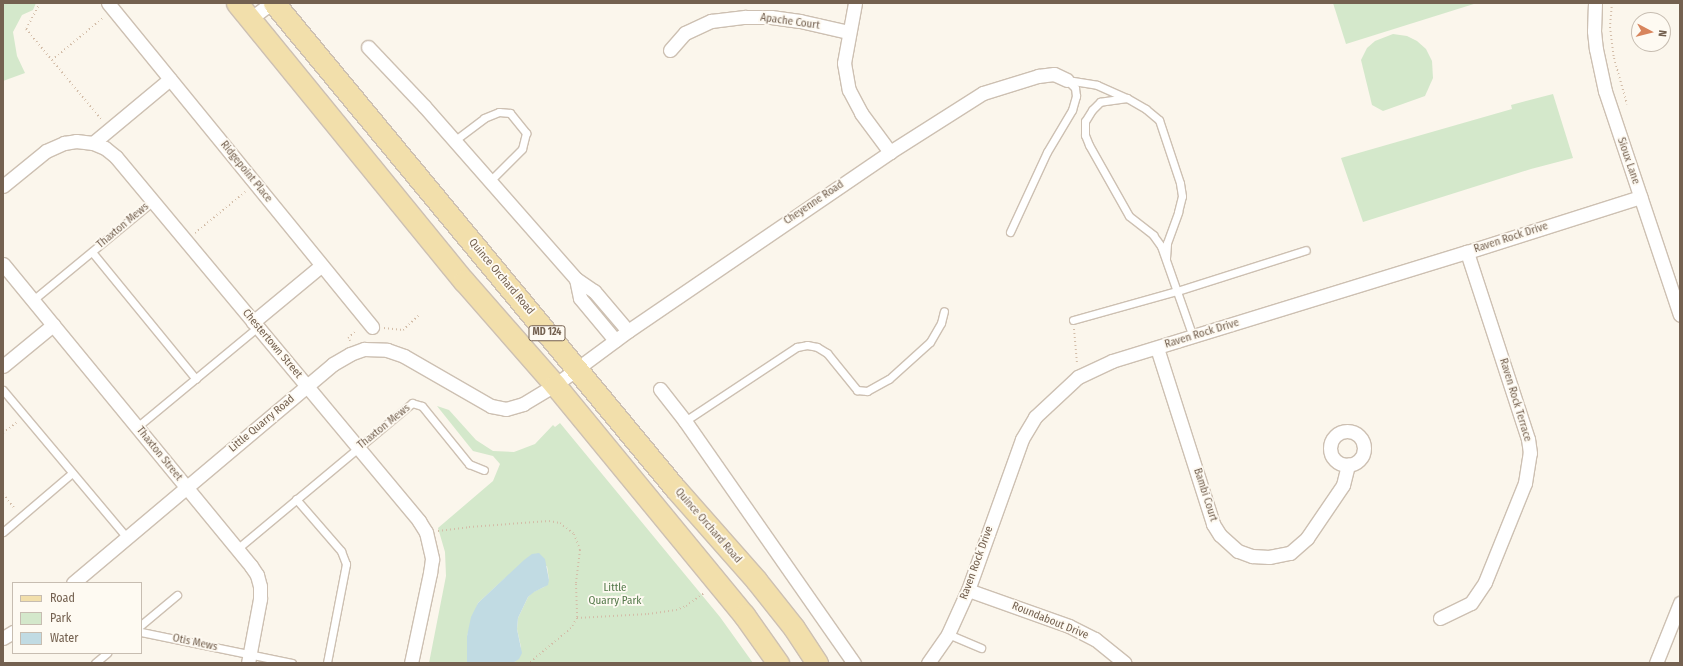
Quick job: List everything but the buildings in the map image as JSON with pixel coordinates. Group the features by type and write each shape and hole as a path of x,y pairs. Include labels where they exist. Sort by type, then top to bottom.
{"main road":[{"name":"Quince Orchard Road","path":"274,3 675,488 756,580 794,628 818,663"},
{"name":"MD 124","path":"244,11 464,281 555,385 718,583 744,615 778,663"}],"street":[{"path":"244,11 271,3"},
{"path":"855,3 848,32 844,63 849,90 861,112 890,152"},
{"name":"Sioux Lane","path":"1595,3 1594,31 1600,72 1605,91 1680,315"},
{"name":"Ridgepoint Place","path":"111,6 372,327"},
{"name":"Apache Court","path":"670,50 685,34 711,21 745,16 772,17 800,21 848,32"},
{"path":"368,47 490,181 576,279 594,291 628,331"},
{"name":"Cheyenne Road","path":"577,369 615,340 890,152 983,93 1038,76 1054,74 1067,80"},
{"path":"93,143 170,79"},
{"name":"Chestertown Street","path":"3,186 52,148 70,141 93,143 105,148 116,157 358,447 419,521 426,532 432,559 412,663"},
{"name":"Raven Rock Drive","path":"928,663 948,634 968,590 1022,439 1035,417 1078,378 1105,364 1640,197"},
{"name":"Raven Rock Terrace","path":"1440,618 1471,602 1485,582 1525,483 1530,453 1528,439 1467,252"},
{"name":"Thaxton Street","path":"3,264 254,570 260,586 259,605 249,659"},
{"path":"256,324 322,265"},
{"path":"576,279 580,298 615,340"},
{"path":"3,366 53,325"},
{"name":"Little Quarry Road","path":"74,582 307,386 341,359 357,350 371,348 387,350 399,354 475,398 498,408 506,409 523,404 555,385 577,369"},
{"name":"Bambi Court","path":"1157,348 1213,524 1220,535 1238,550 1252,556 1269,557 1290,553 1307,538 1343,485 1348,465"},
{"path":"660,389 685,421 854,663"},
{"name":"Roundabout Drive","path":"968,590 1069,626 1095,639 1126,663"},
{"path":"1656,663 1680,603"},
{"path":"3,638 12,633"}],"lane":[{"path":"1067,80 1096,85 1127,98 1153,114 1159,120 1180,183 1182,196 1167,243 1166,258"},
{"path":"1010,232 1047,152 1072,110 1075,92 1074,88 1067,80"},
{"path":"1127,98 1100,102 1092,110 1085,121 1085,135 1129,216 1153,235 1161,246 1193,337"},
{"path":"454,141 484,118 499,112 510,113 526,133 522,149 490,181"},
{"name":"Thaxton Mews","path":"33,300 153,201"},
{"path":"1074,320 1177,291 1306,250"},
{"name":"Thaxton Mews","path":"92,252 196,379"},
{"path":"685,421 797,347 808,345 817,347 827,353 857,390 867,391 889,379 930,342 941,324 944,311"},
{"path":"137,428 196,379 256,324"},
{"path":"3,390 126,538"},
{"name":"Thaxton Mews","path":"237,549 358,447 408,406 415,403 422,406 469,464 484,470"},
{"path":"3,532 72,473"},
{"path":"296,499 341,551 346,564 327,663"},
{"path":"142,624 177,594"},
{"name":"Otis Mews","path":"142,632 249,659"},
{"path":"948,634 981,648"},
{"path":"95,663 106,654"},
{"path":"249,659 292,663"}],"path":[{"path":"40,3 26,29 109,130"},
{"path":"1612,3 1610,27 1612,47 1617,72 1627,104"},
{"path":"52,60 111,6"},
{"path":"195,233 246,191"},
{"path":"372,327 403,330 419,315"},
{"path":"1074,320 1078,378"},
{"path":"350,341 348,338 356,331"},
{"path":"3,433 24,416"},
{"path":"3,494 21,517"},
{"path":"438,531 493,524 549,521 560,523 574,534 580,550 576,584 577,618 571,628 529,663"},
{"path":"577,618 648,614 676,610 686,606 718,583"}],"green space":[{"path":"3,3 36,3 33,10 22,15 13,32 17,56 25,73 3,81"},
{"path":"1333,3 1477,3 1346,44"},
{"path":"1393,34 1407,36 1417,41 1426,49 1432,61 1433,78 1425,96 1383,111 1372,105 1361,60 1367,48 1375,41"},
{"path":"1553,94 1573,158 1531,169 1363,222 1341,158 1512,109 1511,105"},
{"name":"Little Quarry Park","path":"437,406 449,410 476,440 493,451 514,452 535,444 553,425 555,427 560,423 720,617 753,663 513,663 515,662 521,647 517,629 518,618 528,597 533,592 544,587 549,580 547,566 505,578 478,603 467,636 467,663 429,663 446,576 445,552 438,528 493,481 500,464 493,456 473,451"}],"water":[{"path":"539,553 545,559 549,580 548,585 534,592 528,597 518,618 517,629 522,653 519,659 513,663 467,663 467,636 471,617 478,603 524,560 532,554"}]}
